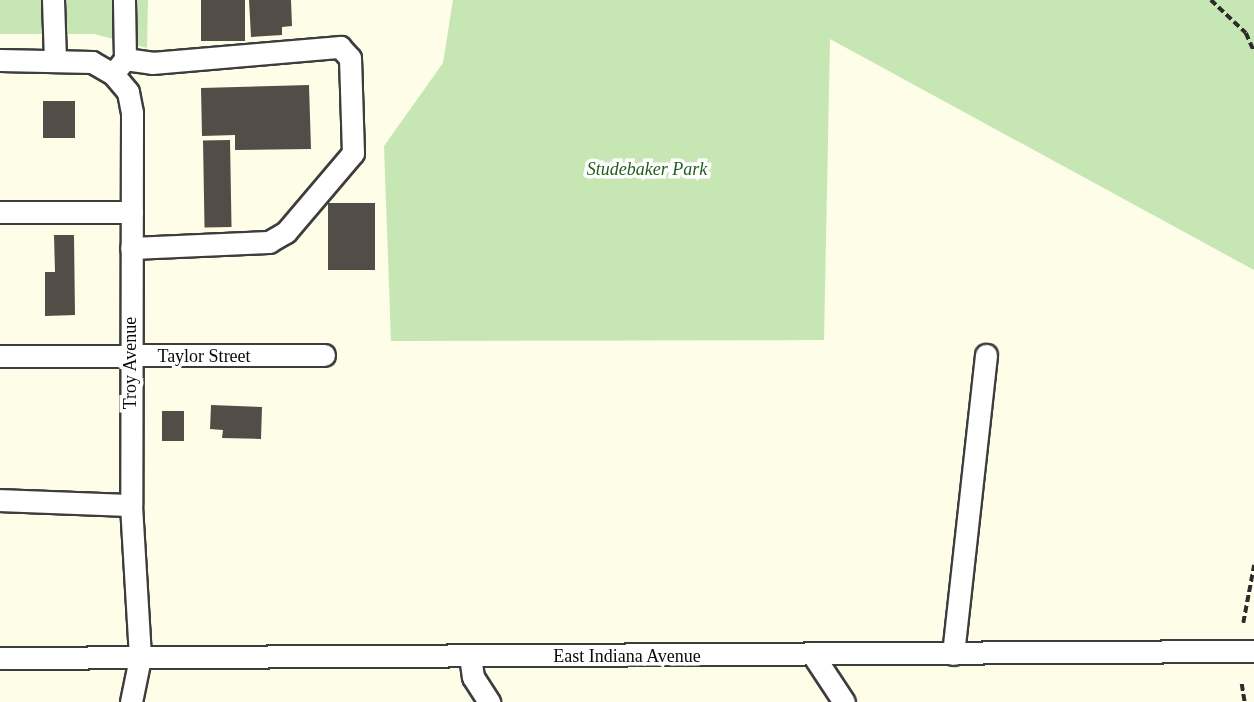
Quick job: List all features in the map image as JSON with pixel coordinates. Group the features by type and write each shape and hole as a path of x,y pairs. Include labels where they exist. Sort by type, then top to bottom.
{"street":[{"path":"53,0 55,60"},
{"path":"119,66 124,0"},
{"path":"0,60 55,60 119,66 340,47 350,58 353,153 286,232 269,242 131,248"},
{"name":"Troy Avenue","path":"119,66 132,112 129,356 131,505 140,658 131,702"},
{"path":"0,212 132,212"},
{"name":"Taylor Street","path":"0,356 324,355"},
{"path":"953,654 986,355"},
{"path":"0,500 131,505"},
{"name":"East Indiana Avenue","path":"0,658 1253,651"},
{"path":"813,655 844,702"},
{"path":"470,656 473,677 489,702"}],"path":[{"path":"1211,0 1246,33 1254,51"},
{"path":"1242,623 1254,565"},
{"path":"1242,684 1245,702"}],"green space":[{"path":"0,0 148,0 147,48 94,34 0,34"},
{"name":"Studebaker Park","path":"453,0 1254,0 1254,270 830,39 824,340 391,341 384,146 443,63"}],"building":[{"path":"201,0 245,0 245,41 201,41"},
{"path":"249,0 291,0 292,26 282,27 282,35 251,37"},
{"path":"309,85 311,149 235,150 235,135 202,136 201,88"},
{"path":"43,101 75,101 75,138 43,138"},
{"path":"203,140 230,140 232,227 205,227"},
{"path":"328,203 375,203 375,270 328,270"},
{"path":"54,235 74,235 75,315 45,316 45,272 55,272"},
{"path":"211,405 262,407 261,439 222,438 223,430 210,429"},
{"path":"162,411 184,411 184,441 162,441"}]}
